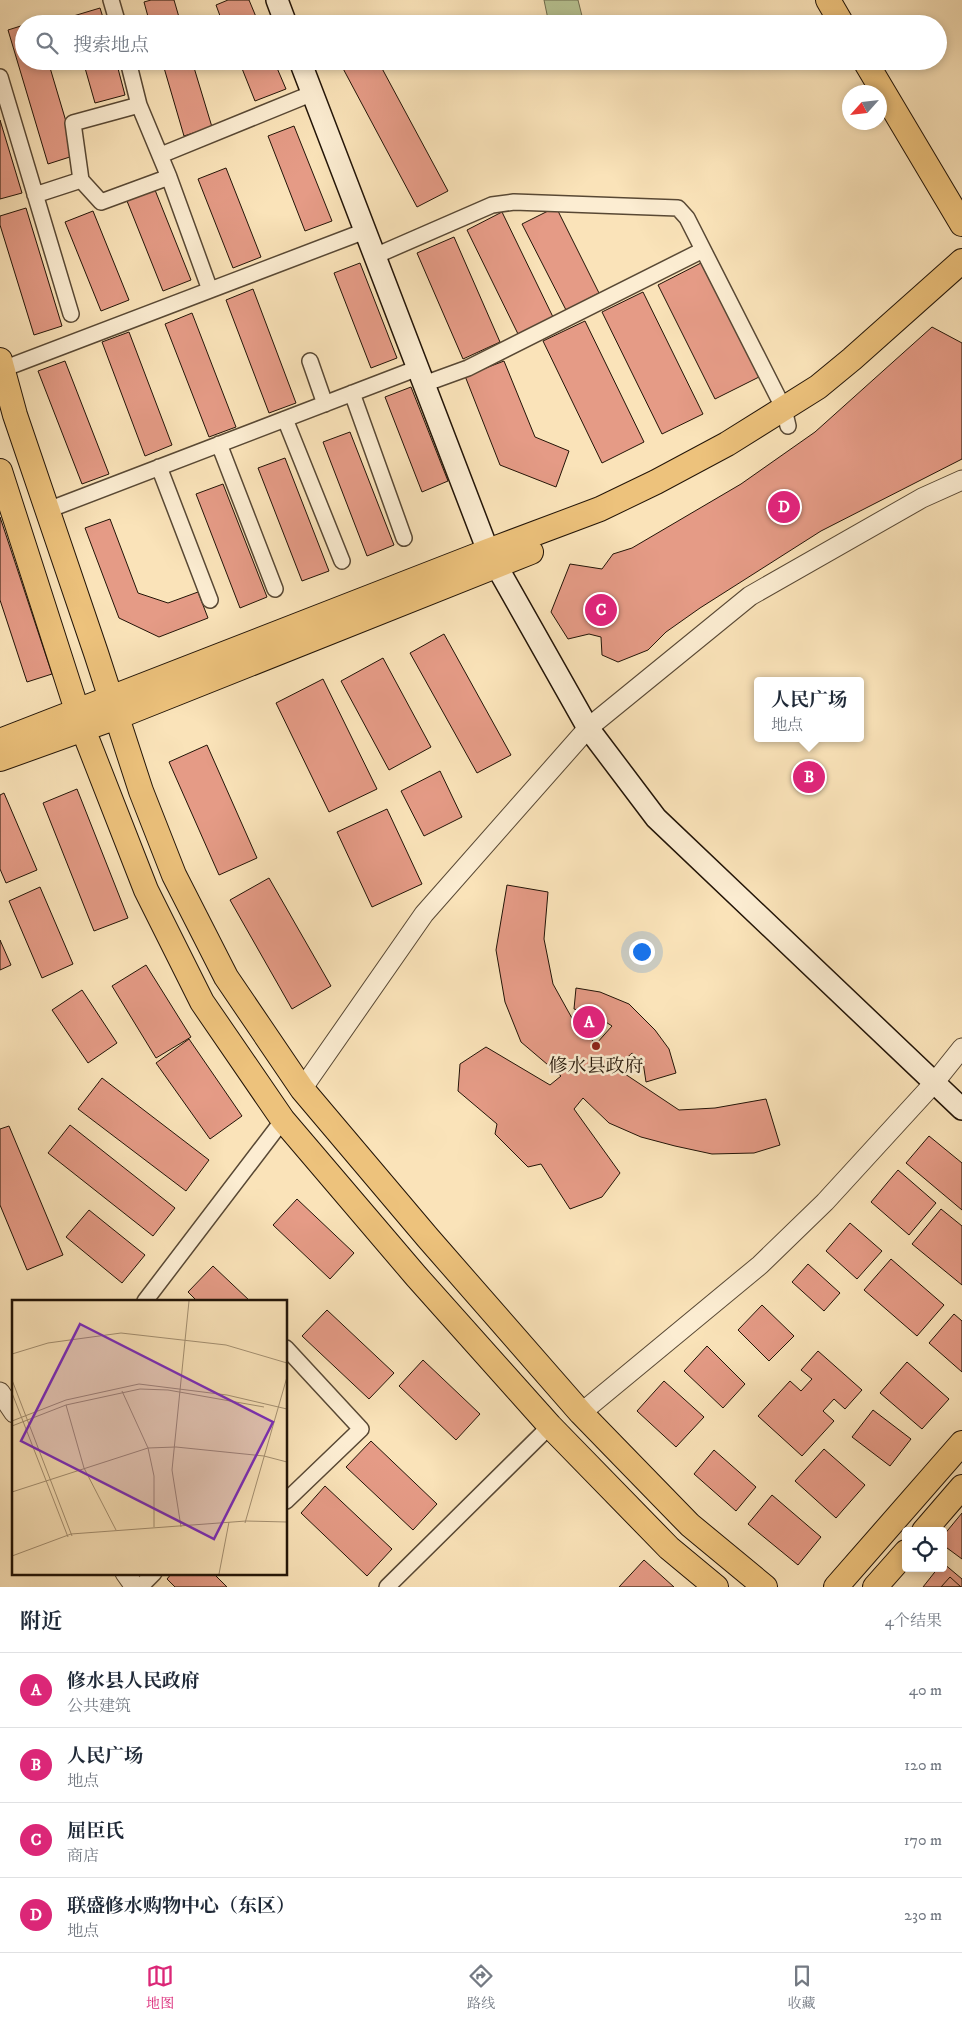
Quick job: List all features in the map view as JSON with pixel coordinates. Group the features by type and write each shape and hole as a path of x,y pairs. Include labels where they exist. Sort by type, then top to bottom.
{"main road":[{"path":"277,0 283,15"},
{"path":"828,0 837,15"},
{"path":"844,0 853,15"},
{"path":"304,70 492,558 588,728 656,818 962,1109"},
{"path":"869,70 962,224"},
{"path":"886,70 962,197"},
{"path":"786,417 962,261"},
{"path":"0,741 80,720 114,708 492,558 600,509 727,444 786,417 868,364 962,283"},
{"path":"1,365 15,415 114,708 140,791 174,876 226,977 302,1089 428,1238 581,1413 690,1525 765,1587"},
{"path":"0,471 80,720 146,890 202,1002 282,1120 416,1276 550,1426 669,1548 716,1587"},
{"path":"0,759 80,720"},
{"path":"836,1587 962,1443"},
{"path":"927,1527 962,1487"},
{"path":"875,1587 902,1557"}],"street":[{"path":"111,0 115,15"},
{"path":"130,70 139,105 161,155 210,290"},
{"path":"0,77 71,314"},
{"path":"161,155 313,93"},
{"path":"139,105 73,124 81,180 101,202 169,177"},
{"path":"35,195 81,180"},
{"path":"375,256 492,205 514,202 678,208 687,218 786,417"},
{"path":"1,365 210,290 365,231"},
{"path":"48,510 352,393 421,376 468,368 703,250"},
{"path":"310,361 325,404"},
{"path":"352,393 404,538"},
{"path":"285,419 342,561"},
{"path":"218,444 275,589"},
{"path":"159,467 210,600"},
{"path":"302,1089 424,914 588,728 750,596 922,498 962,480"},
{"path":"581,1413 760,1265 825,1202 934,1083 962,1048"},
{"path":"146,1300 282,1120"},
{"path":"288,1350 361,1429 288,1499"},
{"path":"0,1392 12,1410"},
{"path":"387,1587 550,1426"},
{"path":"126,1574 135,1587"},
{"path":"140,1587 153,1574"}],"green space":[{"path":"544,0 578,0 582,15 547,15"}],"building":[{"path":"151,0 174,0 178,15 148,15 144,2"},
{"path":"228,0 249,0 255,15 220,15 216,5"},
{"path":"100,8 102,15 77,15"},
{"path":"15,28 15,53 8,30"},
{"path":"20,70 51,70 76,155 48,164"},
{"path":"86,70 118,70 125,95 95,103"},
{"path":"165,70 195,70 212,127 184,136"},
{"path":"243,70 278,70 286,89 255,101"},
{"path":"344,70 383,70 448,191 417,207"},
{"path":"0,120 22,193 0,199"},
{"path":"294,126 332,221 305,231 268,136"},
{"path":"226,168 261,257 233,268 198,179"},
{"path":"155,190 191,280 163,291 127,201"},
{"path":"556,207 599,293 566,310 522,224"},
{"path":"26,208 62,326 34,335 0,225 0,216"},
{"path":"93,211 129,300 101,311 65,222"},
{"path":"502,212 553,317 518,334 467,230"},
{"path":"454,237 500,342 463,359 417,253"},
{"path":"360,263 397,358 371,368 334,273"},
{"path":"701,263 759,377 715,399 658,285"},
{"path":"253,289 296,403 269,413 226,300"},
{"path":"643,292 703,414 662,434 602,312"},
{"path":"192,313 236,427 209,437 165,324"},
{"path":"585,321 644,442 602,463 543,341"},
{"path":"932,327 962,343 962,459 821,531 700,608 666,632 648,650 618,662 602,655 601,637 589,634 568,639 551,612 570,564 602,569 613,554 632,548 741,484 815,432"},
{"path":"129,332 172,445 145,456 102,342"},
{"path":"65,361 109,474 82,484 38,371"},
{"path":"504,361 535,437 569,451 556,487 500,465 465,376"},
{"path":"411,387 448,481 422,492 385,397"},
{"path":"350,432 394,545 367,556 323,442"},
{"path":"285,458 329,571 302,581 258,468"},
{"path":"223,484 267,597 240,608 196,494"},
{"path":"0,517 52,674 27,682 0,600"},
{"path":"110,519 138,593 168,603 198,592 208,618 159,637 119,618 85,528"},
{"path":"444,634 511,755 477,773 410,653"},
{"path":"383,658 431,747 389,770 341,681"},
{"path":"323,679 377,789 329,812 276,703"},
{"path":"207,745 257,858 219,875 169,762"},
{"path":"440,771 462,817 424,836 401,791"},
{"path":"77,789 128,918 94,931 43,803"},
{"path":"4,793 37,870 6,883 0,869 0,795"},
{"path":"387,809 422,884 372,907 337,832"},
{"path":"269,878 331,986 292,1009 230,900"},
{"name":"修水县政府","path":"507,885 548,892 544,939 553,984 573,1020 596,1044 612,1026 595,1015 574,1009 576,988 600,992 629,1004 655,1030 669,1049 676,1073 646,1082 643,1062 632,1053 616,1068 679,1110 715,1108 766,1099 780,1145 754,1153 712,1154 675,1146 641,1137 609,1123 583,1098 574,1109 620,1173 602,1197 570,1209 541,1164 528,1167 495,1134 497,1124 458,1091 460,1064 486,1047 550,1085 561,1076 521,1042 505,1002 496,950"},
{"path":"40,887 73,964 42,978 9,901"},
{"path":"0,940 11,965 0,970"},
{"path":"146,965 191,1037 156,1058 112,986"},
{"path":"82,990 117,1043 88,1063 52,1010"},
{"path":"189,1039 242,1116 210,1139 156,1063"},
{"path":"102,1078 209,1160 186,1191 78,1109"},
{"path":"70,1125 175,1208 153,1236 48,1153"},
{"path":"9,1126 63,1255 27,1270 0,1205 0,1129"},
{"path":"929,1136 962,1163 962,1210 906,1163"},
{"path":"898,1170 936,1203 909,1235 871,1202"},
{"path":"297,1199 354,1253 330,1279 273,1225"},
{"path":"941,1209 962,1226 962,1285 912,1244"},
{"path":"89,1210 145,1255 122,1283 66,1237"},
{"path":"850,1223 882,1251 857,1279 826,1251"},
{"path":"891,1259 944,1305 917,1336 864,1290"},
{"path":"808,1264 840,1293 824,1311 792,1282"},
{"path":"213,1266 249,1300 196,1300 188,1292"},
{"path":"762,1305 794,1336 769,1361 738,1330"},
{"path":"327,1310 394,1373 369,1399 302,1336"},
{"path":"954,1314 962,1321 962,1372 929,1343"},
{"path":"707,1346 745,1384 723,1408 684,1371"},
{"path":"818,1351 862,1390 845,1409 834,1399 823,1411 834,1421 802,1456 758,1416 790,1381 801,1391 812,1379 801,1370"},
{"path":"423,1360 480,1414 456,1440 399,1386"},
{"path":"907,1362 949,1399 922,1429 880,1393"},
{"path":"664,1381 704,1417 676,1447 637,1411"},
{"path":"873,1410 911,1439 890,1466 852,1437"},
{"path":"371,1441 437,1504 413,1530 346,1467"},
{"path":"824,1449 865,1485 836,1518 795,1481"},
{"path":"714,1450 756,1487 736,1511 694,1474"},
{"path":"325,1486 392,1549 367,1576 301,1513"},
{"path":"772,1495 821,1537 798,1565 748,1524"},
{"path":"962,1513 962,1559 947,1548 947,1531"},
{"path":"644,1560 674,1587 619,1587"},
{"path":"947,1566 962,1579 962,1587 923,1587 935,1572 947,1572"},
{"path":"171,1574 214,1574 227,1587 175,1587 167,1579"},
{"path":"950,1577 961,1587 941,1587"}],"place":[{"name":"联盛修水购物中心（东区）","path":"784,507"},
{"name":"屈臣氏","path":"601,610"},
{"name":"人民广场","path":"809,777"},
{"name":"修水县人民政府","path":"589,1022"},
{"name":"修水县政府","path":"596,1046"}]}
